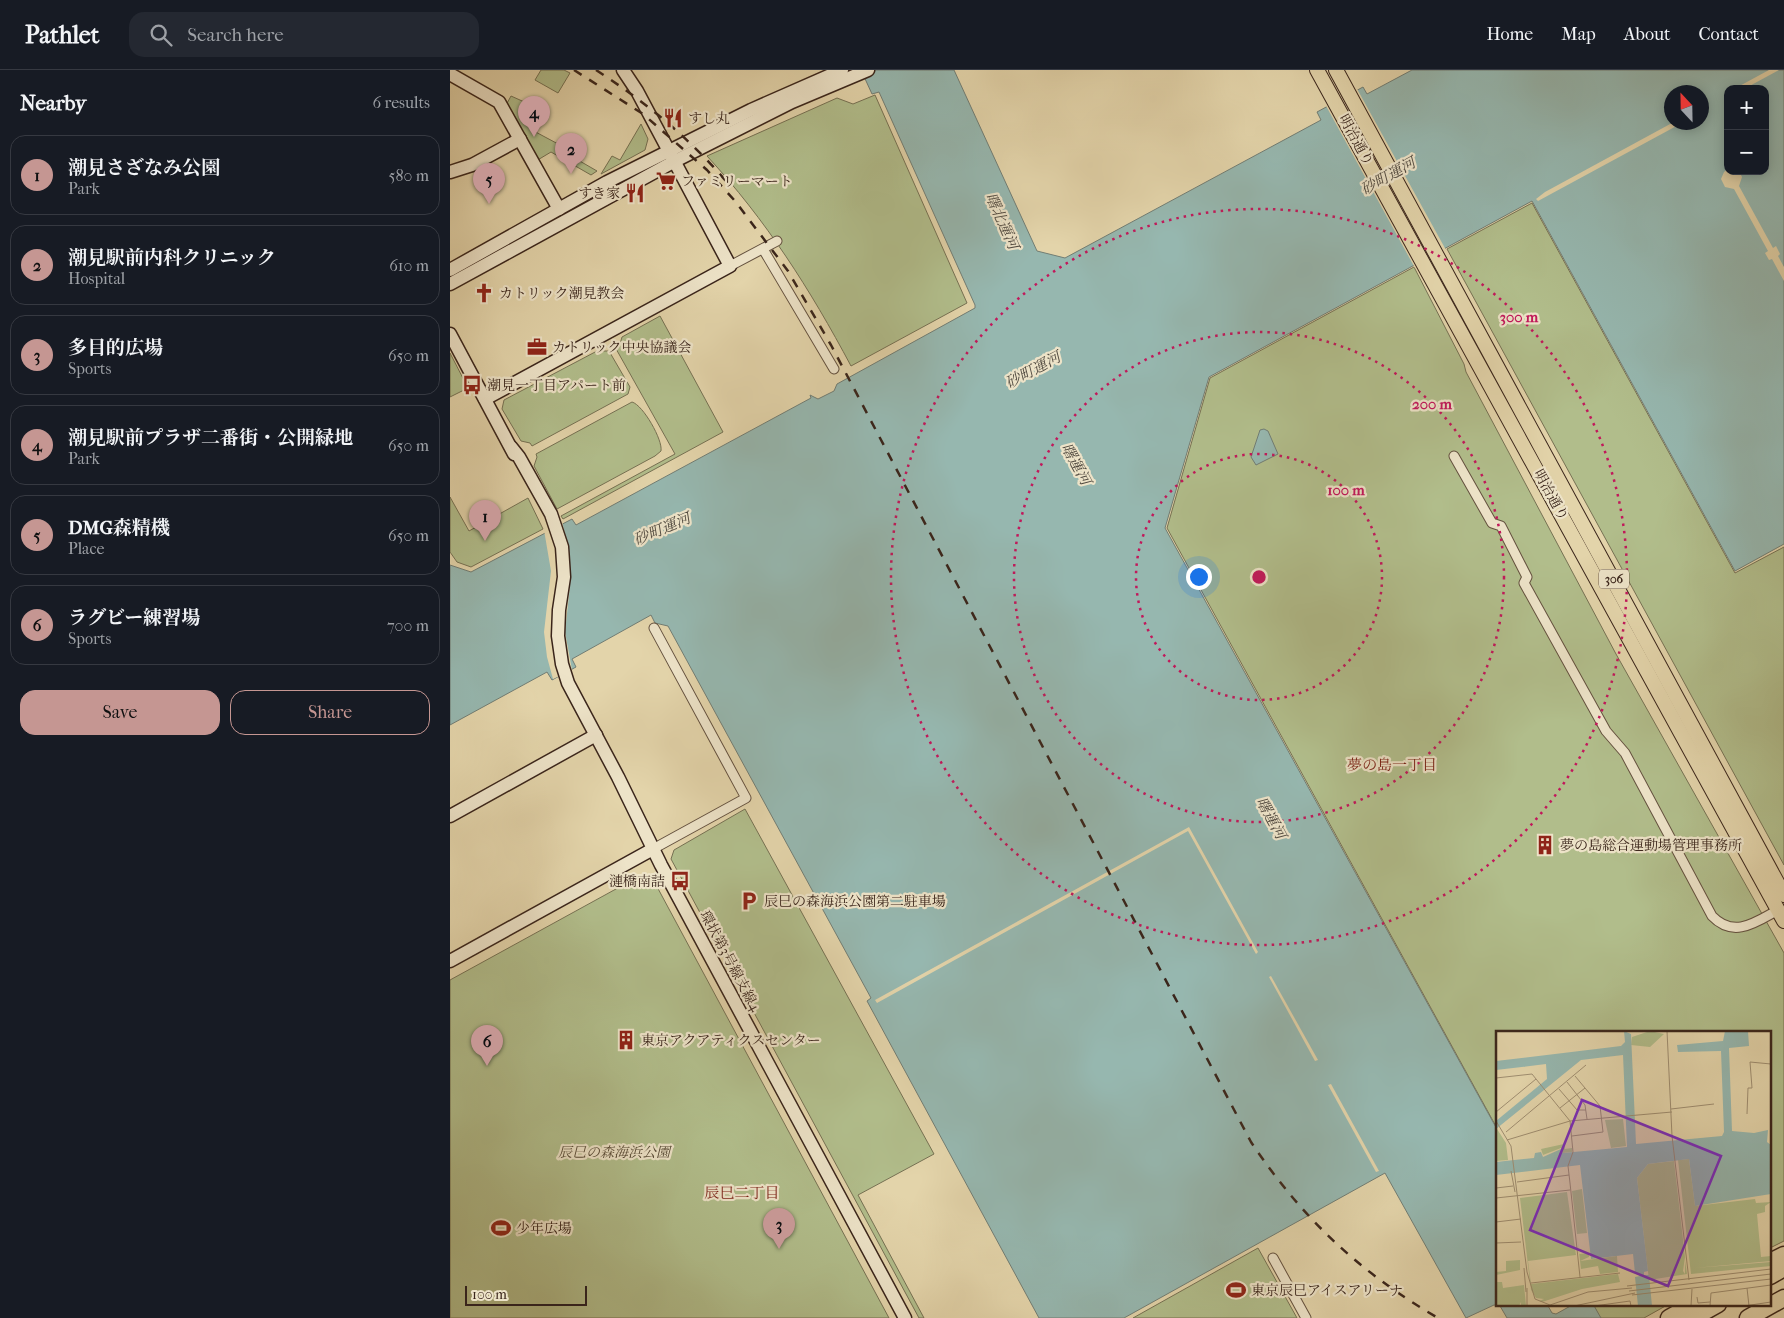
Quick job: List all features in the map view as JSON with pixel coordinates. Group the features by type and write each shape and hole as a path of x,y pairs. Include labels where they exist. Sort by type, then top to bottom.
{"highway":[{"path":"1772,1261 1784,1255"},
{"path":"1772,1275 1784,1268"},
{"path":"1772,1305 1784,1298"},
{"path":"1669,1318 1690,1306"},
{"path":"1693,1318 1714,1306"},
{"path":"1748,1318 1770,1306"}],"main road":[{"name":"明治通り","path":"1317,70 1781,915"},
{"name":"明治通り","path":"1338,74 1442,264 1485,348 1615,581 1784,894"}],"street":[{"path":"623,70 672,156 730,266"},
{"path":"450,270 559,209 792,102 847,73 868,70"},
{"path":"450,74 499,102 559,209"},
{"path":"450,172 472,165 520,139"},
{"path":"450,284 672,156"},
{"path":"485,399 777,241"},
{"path":"763,248 834,369"},
{"name":"環状第3号線支線4","path":"450,334 511,447 519,457 553,525 564,557 564,577 558,631 563,676 653,849 905,1318"},
{"path":"1454,456 1492,523 1501,526 1527,577 1524,583 1606,731 1625,753 1712,916 1728,927 1741,928 1781,915"},
{"path":"450,961 746,798 654,628"},
{"path":"450,816 594,737"},
{"path":"1273,1258 1306,1318"}],"green space":[{"path":"541,70 564,70 570,73 558,93 535,80"},
{"path":"875,95 967,303 851,366 786,256 749,205 707,156 837,98 853,104"},
{"path":"511,96 540,109 530,129 560,145 559,149 597,171 591,175 551,152 536,161 505,107"},
{"path":"641,124 648,139 645,150 601,174 612,156 620,160"},
{"path":"648,168 649,170 451,276"},
{"path":"1532,203 1735,573 1784,547 1784,865 1447,249"},
{"path":"1414,267 1464,364 1466,372 1616,654 1784,953 1784,1241 1772,1247 1772,1031 1496,1031 1496,1126 1167,528 1210,378"},
{"path":"660,316 723,432 563,519 561,516 675,454 615,347 620,344 622,337"},
{"path":"597,351 609,351 630,387 628,394 532,446 530,443 521,441 502,409 504,400"},
{"path":"450,353 468,388 450,397"},
{"path":"632,402 647,416 656,431 661,451 557,509 534,466 536,454"},
{"path":"450,497 469,531 528,498 543,529 471,567 457,562 450,552"},
{"path":"745,809 934,1154 858,1195 924,1318 919,1318 671,859 674,850"},
{"name":"辰巳の森海浜公園","path":"636,878 655,883 889,1318 450,1318 450,980"},
{"name":"東京辰巳アイスアリーナ","path":"1258,1248 1297,1318 1133,1318"},
{"path":"1594,1306 1665,1306 1644,1318 1600,1318"}],"water":[{"path":"861,70 954,70 1037,251 1065,258 1321,120 1317,112 1363,87 1367,94 1412,70 1784,70 1784,544 1735,571 1532,201 1209,377 1165,528 1496,1127 1496,1305 1466,1318 1385,1173 1124,1318 1039,1318 867,1001 871,998 668,626 655,623 651,615 572,659 576,667 552,680 547,672 450,725 450,565 471,572 572,519 576,525 811,398 810,395 818,399 834,391 837,384 975,308 879,92 872,94"},
{"path":"1260,430 1268,431 1278,454 1256,465 1251,457"},
{"path":"1500,1306 1548,1306 1552,1313 1556,1314 1570,1306 1594,1306 1601,1318 1507,1318"}],"pier":[{"path":"1769,70 1779,70 1751,85 1741,85"},
{"path":"1356,87 1446,250 1415,268 1325,104"},
{"path":"1664,127 1664,130 1669,130 1538,201 1536,199 1545,192"},
{"path":"1724,172 1724,175 1741,175 1739,186 1773,248 1776,246 1780,254 1778,256 1784,267 1784,281 1772,259 1769,260 1765,253 1768,251 1734,189 1725,187 1721,179"},
{"path":"562,521 570,557 570,586 565,632 572,670 553,679 547,657 544,632 551,571 544,530"},
{"path":"1189,827 1258,952 1256,954 1188,831 877,1003 875,1000"},
{"path":"1271,976 1318,1060 1315,1061 1269,977"},
{"path":"1331,1084 1379,1171 1376,1172 1328,1085"}],"railway":[{"path":"574,70 643,114 707,170 735,201 788,271 831,345 1251,1142 1291,1195 1334,1241 1383,1282 1438,1318"},
{"path":"596,70 668,123 701,154 731,187"}],"place":[{"name":"すし丸","path":"673,118"},
{"name":"潮見駅前プラザ二番街・公開緑地","path":"534,137"},
{"name":"潮見駅前内科クリニック","path":"571,174"},
{"name":"ファミリーマート","path":"666,181"},
{"name":"すき家","path":"635,193"},
{"name":"DMG森精機","path":"489,204"},
{"name":"カトリック潮見教会","path":"484,293"},
{"name":"カトリック中央協議会","path":"537,347"},
{"name":"潮見一丁目アパート前","path":"472,385"},
{"name":"潮見さざなみ公園","path":"485,541"},
{"name":"夢の島総合運動場管理事務所","path":"1545,845"},
{"name":"漣橋南詰","path":"680,881"},
{"name":"辰巳の森海浜公園第二駐車場","path":"749,901"},
{"name":"東京アクアティクスセンター","path":"626,1040"},
{"name":"ラグビー練習場","path":"487,1066"},
{"name":"少年広場","path":"501,1228"},
{"name":"多目的広場","path":"779,1249"},
{"name":"東京辰巳アイスアリーナ","path":"1236,1290"}],"district":[{"name":"夢の島一丁目","path":"1392,765"},
{"name":"辰巳二丁目","path":"742,1193"}],"water label":[{"name":"砂町運河","path":"1388,176"},
{"name":"曙北運河","path":"1002,221"},
{"name":"砂町運河","path":"1033,370"},
{"name":"曙運河","path":"1076,464"},
{"name":"砂町運河","path":"662,529"},
{"name":"曙運河","path":"1271,818"}]}
